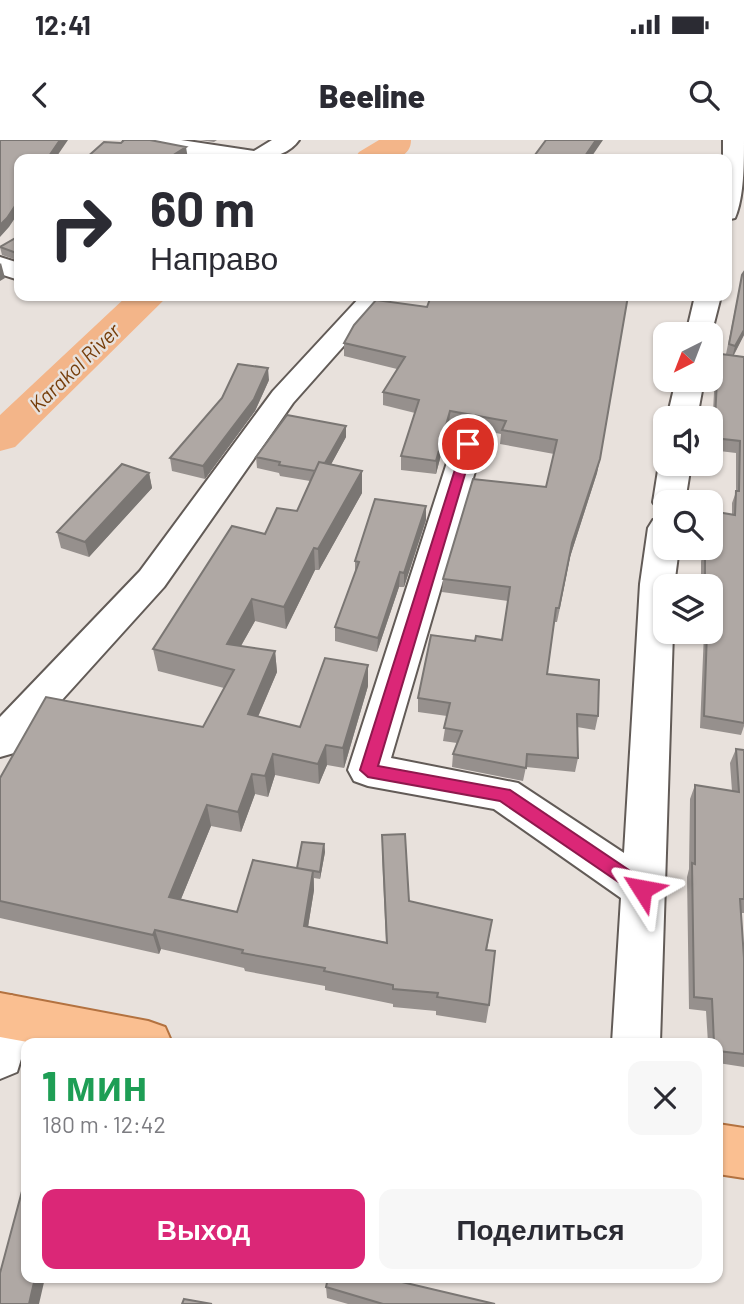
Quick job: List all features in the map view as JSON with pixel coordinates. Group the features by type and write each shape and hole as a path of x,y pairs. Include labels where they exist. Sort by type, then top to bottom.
{"main road":[{"path":"4,1030 93,1038"},
{"path":"723,1150 744,1153"}],"street":[{"path":"135,140 230,154"},
{"path":"264,154 288,140"},
{"path":"732,197 739,179 734,140"},
{"path":"0,742 152,579 284,397 370,301"},
{"path":"703,322 707,301"},
{"path":"468,444 368,770 504,795 642,889"},
{"path":"636,1038 657,584 660,560"}],"building":[{"path":"0,140 60,140 50,154 14,154 14,208 0,225"},
{"path":"124,140 150,140 186,147 175,154 91,154 104,142 121,143"},
{"path":"546,140 596,140 586,154 536,154"},
{"path":"14,239 14,252 0,247"},
{"path":"744,272 744,330 735,346 729,344"},
{"path":"375,301 427,307 429,301 627,301 600,459 572,543 559,608 556,608 547,674 599,680 598,716 577,714 578,758 527,754 526,768 453,754 462,731 444,728 450,703 418,698 431,635 475,641 476,636 502,640 510,587 443,579 473,479 546,487 557,440 502,430 506,421 450,411 436,461 401,456 419,400 383,392 405,357 344,343 354,325"},
{"path":"723,354 744,357 744,723 704,716 707,644 723,644 723,574 705,574 705,560 723,560 723,513 735,515 736,491 739,491 740,441 723,439 723,406 716,406 716,392 723,392"},
{"path":"238,364 268,368 254,399 203,466 170,458 222,398"},
{"path":"287,415 346,426 325,463 319,462 315,471 279,465 280,462 256,457"},
{"path":"319,462 362,471 318,549 314,548 284,607 252,599 227,644 275,651 248,714 300,727 325,658 368,665 343,748 326,745 318,764 273,754 265,776 252,774 238,812 207,805 169,897 237,912 253,860 313,871 304,926 387,943 382,835 405,834 409,901 492,920 486,950 495,951 489,1005 437,997 438,993 393,989 393,985 324,971 325,968 242,953 243,950 155,930 153,935 0,901 0,778 46,697 203,727 234,670 153,649 232,526 265,534 277,508 297,511"},
{"path":"122,464 149,473 85,542 57,532"},
{"path":"375,499 426,506 404,573 400,572 378,638 335,627 359,562 355,561"},
{"path":"736,749 744,750 744,899 740,899 744,958 744,1054 723,1052 723,1038 714,1038 712,999 694,997 692,863 695,864 695,785 739,792"},
{"path":"302,842 324,844 320,872 297,868"},
{"path":"21,1195 21,1283 34,1283 29,1304 0,1304 0,1273"},
{"path":"327,1283 406,1283 495,1304 383,1304 326,1287"},
{"path":"184,1299 212,1304 182,1304"}],"waterway":[{"name":"Karakol River","path":"380,154 395,147 395,140"},
{"name":"Karakol River","path":"0,438 144,301"}],"route":[{"path":"468,444 368,770 504,795 642,889"}]}
